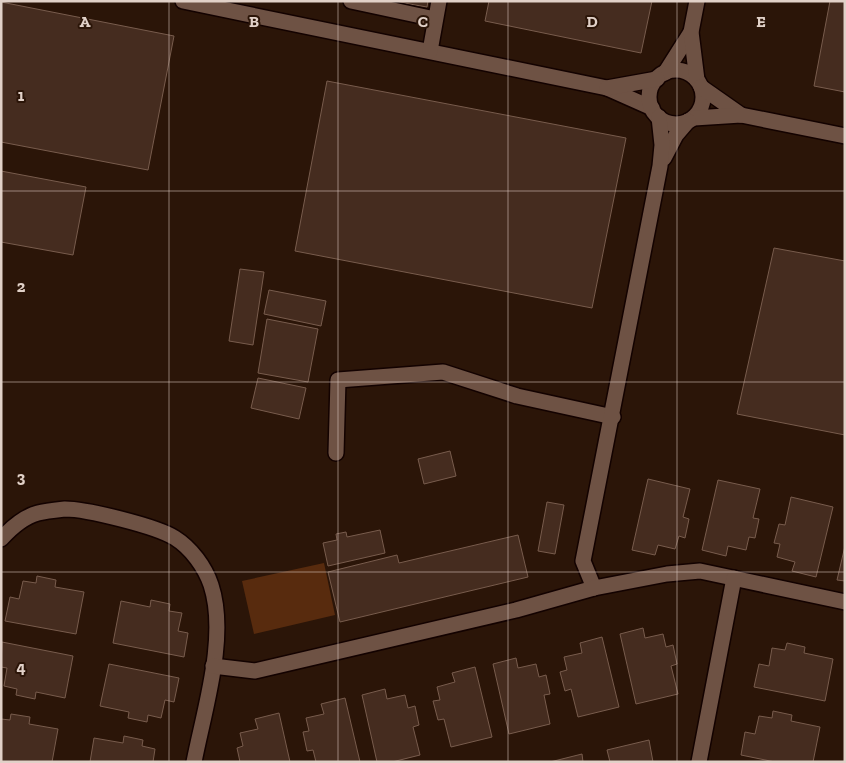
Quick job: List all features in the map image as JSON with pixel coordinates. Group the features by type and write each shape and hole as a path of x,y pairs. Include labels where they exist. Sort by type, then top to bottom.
{"street":[{"path":"183,1 607,88 656,113 670,123 691,119 741,115 845,136"},
{"path":"351,1 436,19"},
{"path":"430,51 439,1"},
{"path":"660,166 676,135 702,104 691,32 697,1"},
{"path":"594,588 583,561 613,417 660,166 662,139 650,96 661,76 691,32"},
{"path":"607,88 661,76 678,70 692,75 699,84 741,115"},
{"path":"336,453 338,380 442,372 517,396 613,417"},
{"path":"1,539 12,527 37,514 65,509 136,522 174,538 196,556 211,586 218,627 213,666 194,762"},
{"path":"213,666 255,671 516,610 594,588 667,574 692,572 734,578 845,602"},
{"path":"699,762 734,578"}],"shaded area":[{"path":"324,563 335,615 254,634 242,581"}],"building":[{"path":"392,1 428,1 427,7"},
{"path":"489,1 652,1 641,53 485,21"},
{"path":"830,1 845,1 845,92 814,86"},
{"path":"1,2 174,36 148,170 1,142"},
{"path":"327,81 626,138 592,308 295,251"},
{"path":"1,171 86,187 73,255 1,242"},
{"path":"774,248 845,261 845,435 737,414"},
{"path":"240,269 264,272 253,345 229,341"},
{"path":"269,290 326,301 321,326 264,314"},
{"path":"267,319 318,329 308,382 258,373"},
{"path":"258,378 306,388 299,419 251,408"},
{"path":"450,451 456,476 424,484 418,459"},
{"path":"648,479 690,489 683,517 689,519 685,538 679,536 675,549 658,545 655,555 632,550"},
{"path":"718,480 760,489 753,518 759,519 755,538 749,537 746,550 728,546 726,556 702,550"},
{"path":"791,497 833,507 816,577 792,571 795,562 777,557 780,544 774,543 779,524 785,525"},
{"path":"547,502 564,505 555,554 538,551"},
{"path":"380,530 385,553 328,566 323,543 337,540 336,534 346,532 347,537"},
{"path":"518,535 528,577 340,622 328,572 397,555 399,563"},
{"path":"845,546 845,581 837,580"},
{"path":"37,576 56,580 55,587 84,592 76,634 5,621 10,597 19,599 23,581 36,583"},
{"path":"151,600 170,604 169,611 182,613 178,631 188,633 184,657 113,643 121,601 150,607"},
{"path":"643,628 645,638 663,634 666,647 673,645 677,664 671,666 678,694 636,704 620,634"},
{"path":"602,637 619,707 578,717 571,689 565,691 560,672 567,670 564,657 582,653 580,643"},
{"path":"2,642 73,656 65,698 36,692 35,699 16,695 17,689 4,686 7,668 1,667"},
{"path":"787,643 805,647 804,653 833,659 825,701 754,687 759,664 769,666 772,648 785,650"},
{"path":"516,658 518,668 536,664 539,677 546,675 550,694 544,695 550,724 509,734 493,664"},
{"path":"109,664 179,678 174,702 165,700 161,718 148,715 147,722 128,718 129,712 100,706"},
{"path":"475,667 492,737 451,747 444,719 438,720 433,701 440,700 437,687 455,682 452,673"},
{"path":"385,689 387,699 405,695 408,708 415,706 419,725 413,727 420,755 392,762 377,762 362,695"},
{"path":"345,698 360,762 316,762 313,750 307,751 303,732 309,731 306,718 324,714 321,704"},
{"path":"773,711 792,715 791,721 820,727 813,762 775,762 741,755 745,732 755,734 759,716 772,718"},
{"path":"279,713 290,762 240,762 237,748 243,746 240,733 258,729 255,719"},
{"path":"11,714 30,717 29,724 58,729 52,762 1,762 1,719 10,720"},
{"path":"124,736 143,740 142,746 155,749 153,762 90,762 94,738 123,743"},
{"path":"649,740 653,762 610,762 607,750"},
{"path":"582,754 583,762 550,762"}]}
